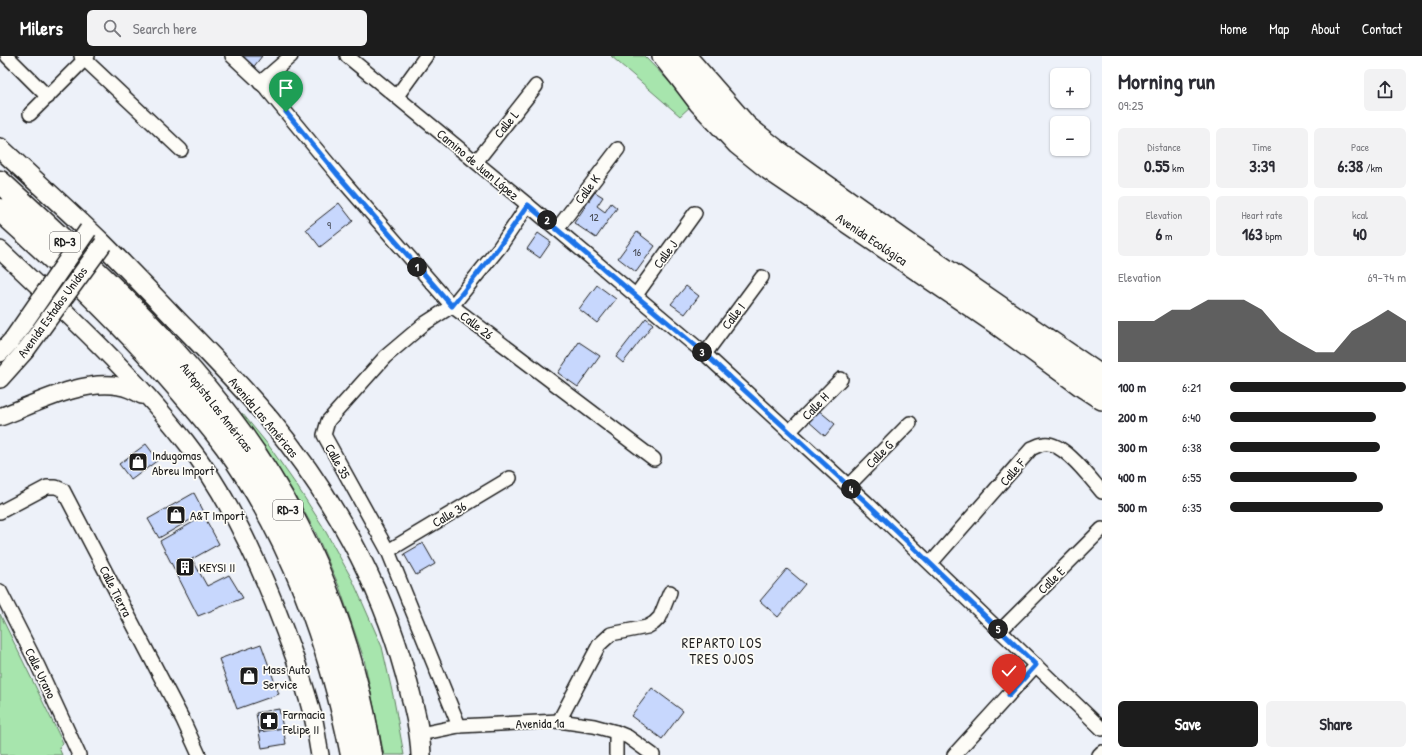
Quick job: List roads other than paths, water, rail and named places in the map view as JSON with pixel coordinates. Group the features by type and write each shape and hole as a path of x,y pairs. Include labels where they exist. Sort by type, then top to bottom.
{"highway":[{"name":"Autopista Las Américas","path":"0,182 81,257 164,341 200,382 244,437 289,510 322,579 345,641 357,680 372,755"},
{"name":"Autopista Las Américas","path":"0,210 112,315 186,396 230,452 263,505 298,577 326,649 346,723 352,755"}],"main road":[{"name":"Avenida Ecológica","path":"663,56 699,102 738,144 769,169 996,323 1102,399"},
{"name":"Avenida Ecológica","path":"686,56 746,126 776,150 904,241 1102,377"},
{"name":"Avenida Las Américas","path":"0,148 103,244 206,350 269,420 312,477 338,517 350,539 374,586 390,626 398,648 420,734 422,755"}],"street":[{"path":"7,56 48,96"},
{"name":"Calle 26","path":"232,56 278,102 337,174 452,306 654,459"},
{"path":"260,83 291,56"},
{"name":"Camino de Juan López","path":"347,56 557,229 705,354 931,563 1102,729"},
{"path":"397,96 426,56"},
{"path":"30,114 84,57 181,150"},
{"name":"Calle L","path":"476,162 536,86"},
{"name":"Calle K","path":"557,229 618,149"},
{"name":"Calle 35","path":"459,726 388,551 324,435 328,421 385,357 424,324 452,306 498,248 528,205"},
{"name":"Calle J","path":"636,295 695,213"},
{"name":"Avenida Estados Unidos","path":"0,353 12,340 88,230"},
{"name":"Avenida Estados Unidos","path":"0,379 26,350 103,244"},
{"path":"0,250 59,306 150,399 186,442 210,476 230,509 253,553 285,630 313,714 320,755"},
{"name":"Calle I","path":"705,354 762,277"},
{"name":"Calle H","path":"789,432 840,379"},
{"path":"0,417 69,391 90,386 120,386 150,399"},
{"name":"Calle G","path":"848,486 910,422"},
{"name":"Calle F","path":"931,563 1032,448 1044,444 1053,444 1072,457 1102,492"},
{"name":"Calle 36","path":"388,551 510,478"},
{"name":"Calle Tierra","path":"0,512 47,487 56,487 64,490 183,720 199,755"},
{"name":"Calle E","path":"1000,631 1102,529"},
{"name":"Calle Urano","path":"0,591 38,666 79,755"},
{"path":"559,721 599,645 611,634 647,627 654,623 660,617 670,592"},
{"path":"954,755 1036,665"},
{"name":"Avenida 1a","path":"420,734 459,726 559,721 594,726 616,732 628,737 653,755"},
{"path":"616,732 616,755"},
{"path":"1099,755 1102,752"}],"place":[{"name":"Indugomas Abreu Import","path":"138,462"},
{"name":"A&T Import","path":"176,515"},
{"name":"KEYSI II","path":"185,567"},
{"name":"Mass Auto Service","path":"249,676"},
{"name":"Farmacia Felipe II","path":"269,721"}],"district":[{"name":"REPARTO LOS TRES OJOS","path":"722,652"}]}
